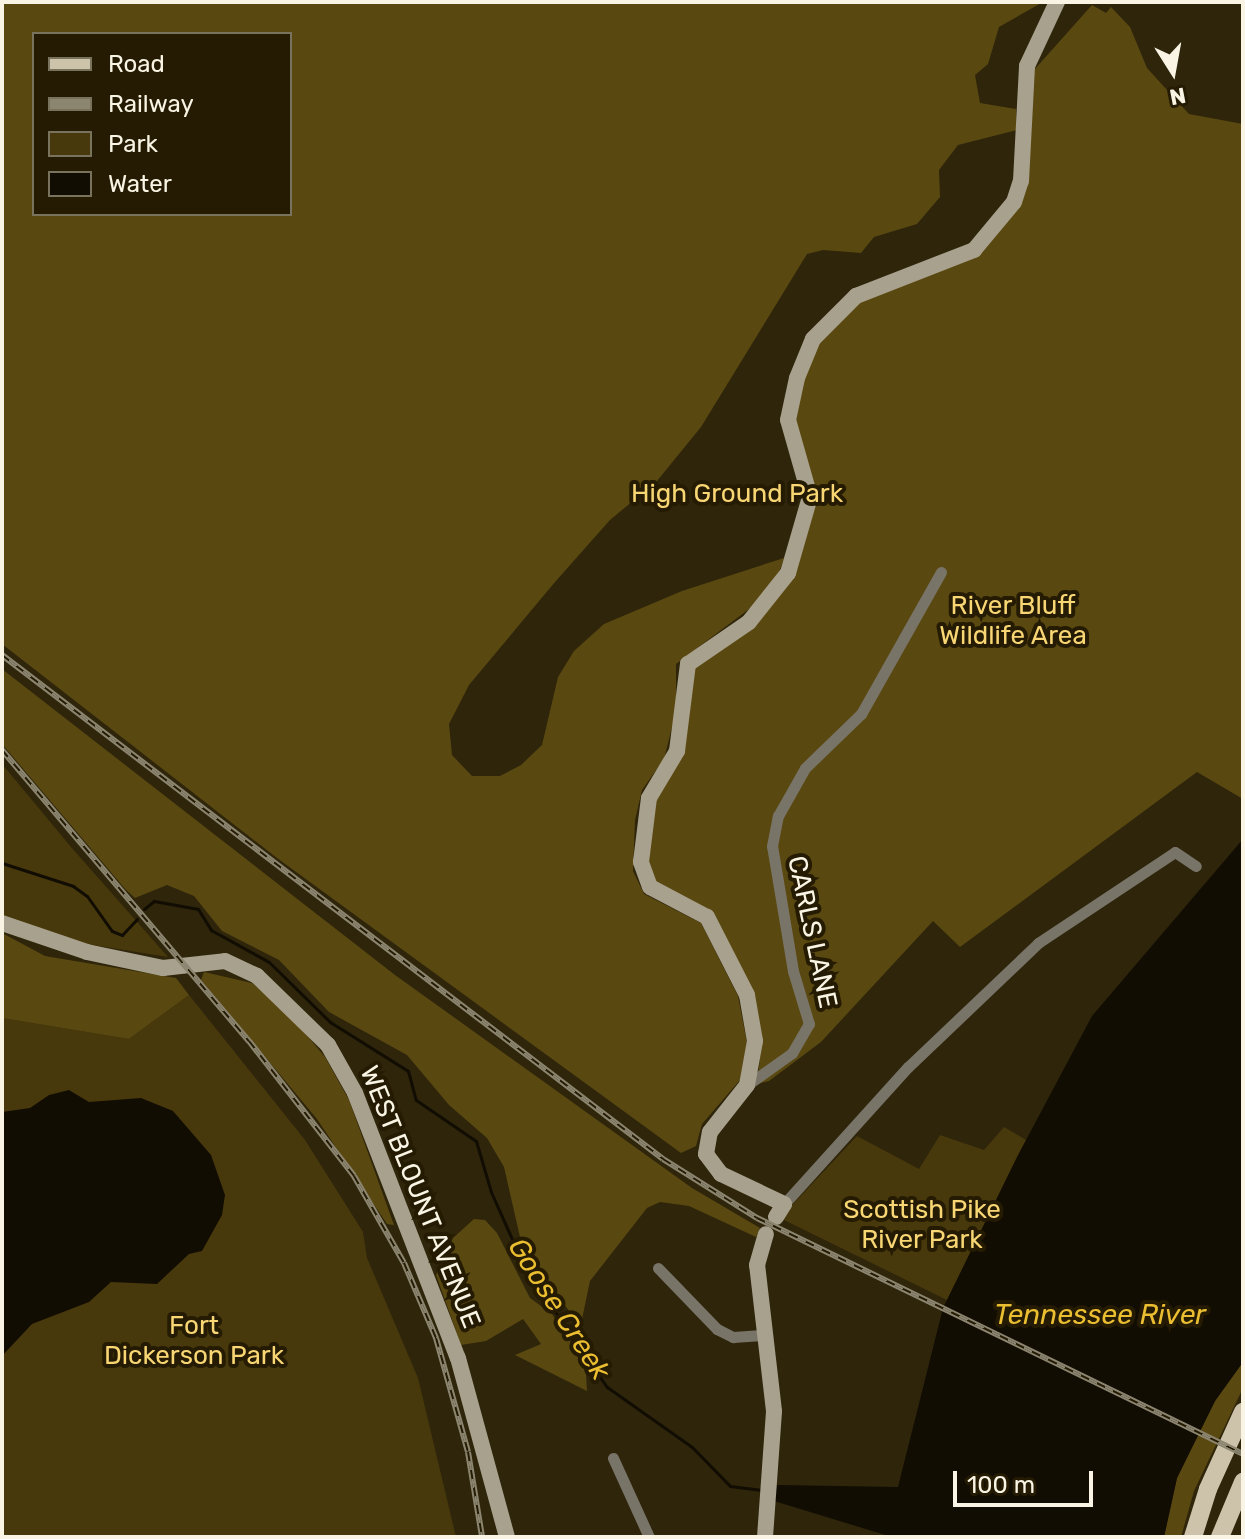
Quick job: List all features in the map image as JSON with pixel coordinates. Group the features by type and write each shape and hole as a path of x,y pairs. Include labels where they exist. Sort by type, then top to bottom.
{"main road":[{"path":"1193,1537 1243,1412"},
{"path":"1220,1537 1243,1482"}],"street":[{"path":"1057,2 1027,66 1021,181 1014,202 974,250 856,296 813,339 797,378 788,420 810,497 788,573 749,622 688,664 677,751 649,798 641,862 650,887 707,917 747,995 755,1041 747,1085 710,1132 706,1154 721,1174 780,1210 908,1067 1038,943 1175,852 1196,866"},
{"name":"CARLS LANE","path":"747,1085 792,1053 809,1024 793,971 772,846 778,816 805,768 861,714 941,572"},
{"name":"WEST BLOUNT AVENUE","path":"2,923 87,952 163,968 225,961 257,976 328,1045 355,1093 458,1358 507,1537"},
{"path":"765,1537 774,1411 762,1335 757,1265 766,1234"},
{"path":"658,1268 717,1329 733,1337 762,1335"},
{"path":"613,1458 649,1537"}],"green space":[{"path":"2,2 1043,2 999,27 988,64 975,75 980,103 1016,109 1017,130 958,145 939,170 940,197 917,224 874,237 861,253 823,250 807,254 701,427 657,481 610,520 555,582 469,685 449,724 452,755 472,776 500,776 521,765 542,745 558,677 574,651 604,624 682,591 784,558 778,576 757,603 676,664 676,711 664,759 642,790 635,820 633,871 644,894 701,923 738,996 747,1043 740,1080 702,1124 696,1146 681,1153 277,858 2,644"},
{"name":"River Bluff Wildlife Area","path":"1092,5 1106,13 1111,7 1130,27 1147,68 1189,114 1243,124 1243,799 1197,772 960,947 933,921 821,1042 769,1081 757,1084 761,1050 749,1008 707,917 673,898 643,871 649,798 666,772 688,664 769,601 810,497 789,433 797,378 838,310 959,260 1014,202 1034,70"},
{"path":"2,669 395,975 692,1188 760,1228 756,1237 689,1206 660,1202 647,1208 590,1281 581,1324 585,1333 522,1246 504,1167 487,1138 449,1105 407,1055 329,1012 279,960 222,931 194,896 167,885 135,898 126,890 2,744"},
{"path":"2,764 168,957 81,943 2,915"},
{"path":"2,933 45,956 176,978 189,995 129,1039 2,1018"},
{"path":"204,972 252,983 289,1014 325,1057 349,1100 394,1225 387,1224 317,1119 201,980"},
{"name":"Fort Dickerson Park","path":"189,995 305,1140 363,1232 367,1258 418,1378 456,1537 2,1537 2,1018 129,1039"},
{"name":"Scottish Pike River Park","path":"1004,1127 1026,1140 947,1300 780,1218 857,1136 919,1169 940,1135 984,1150"},
{"path":"474,1219 485,1220 497,1233 530,1298 552,1314 570,1341 586,1373 587,1391 515,1355 541,1344 523,1319 486,1341 461,1345 436,1275 453,1238"},
{"path":"1243,1362 1243,1388 1194,1491 1181,1537 1164,1537 1177,1478 1215,1401"}],"water":[{"name":"Tennessee River","path":"1243,839 1243,1362 1215,1401 1177,1478 1164,1537 892,1537 774,1501 777,1485 898,1487 943,1308 1017,1157 1092,1016"},
{"path":"69,1090 89,1102 141,1098 173,1111 211,1155 225,1195 222,1215 202,1251 189,1254 157,1284 111,1282 89,1302 32,1324 2,1356 2,1112 30,1108 49,1095"}],"waterway":[{"path":"2,863 73,886 87,896 112,931 122,935 137,919"},
{"name":"Goose Creek","path":"144,909 154,901 198,909 211,930 269,962 330,1022 408,1071 416,1100 476,1141 491,1192 524,1266 607,1387 692,1447 730,1486 762,1490"}],"railway":[{"path":"2,655 663,1159 757,1218 1243,1454"},
{"path":"2,750 249,1041 354,1176 404,1263 436,1338 468,1452 482,1537"}],"park label":[{"name":"High Ground Park","path":"737,494"}]}
